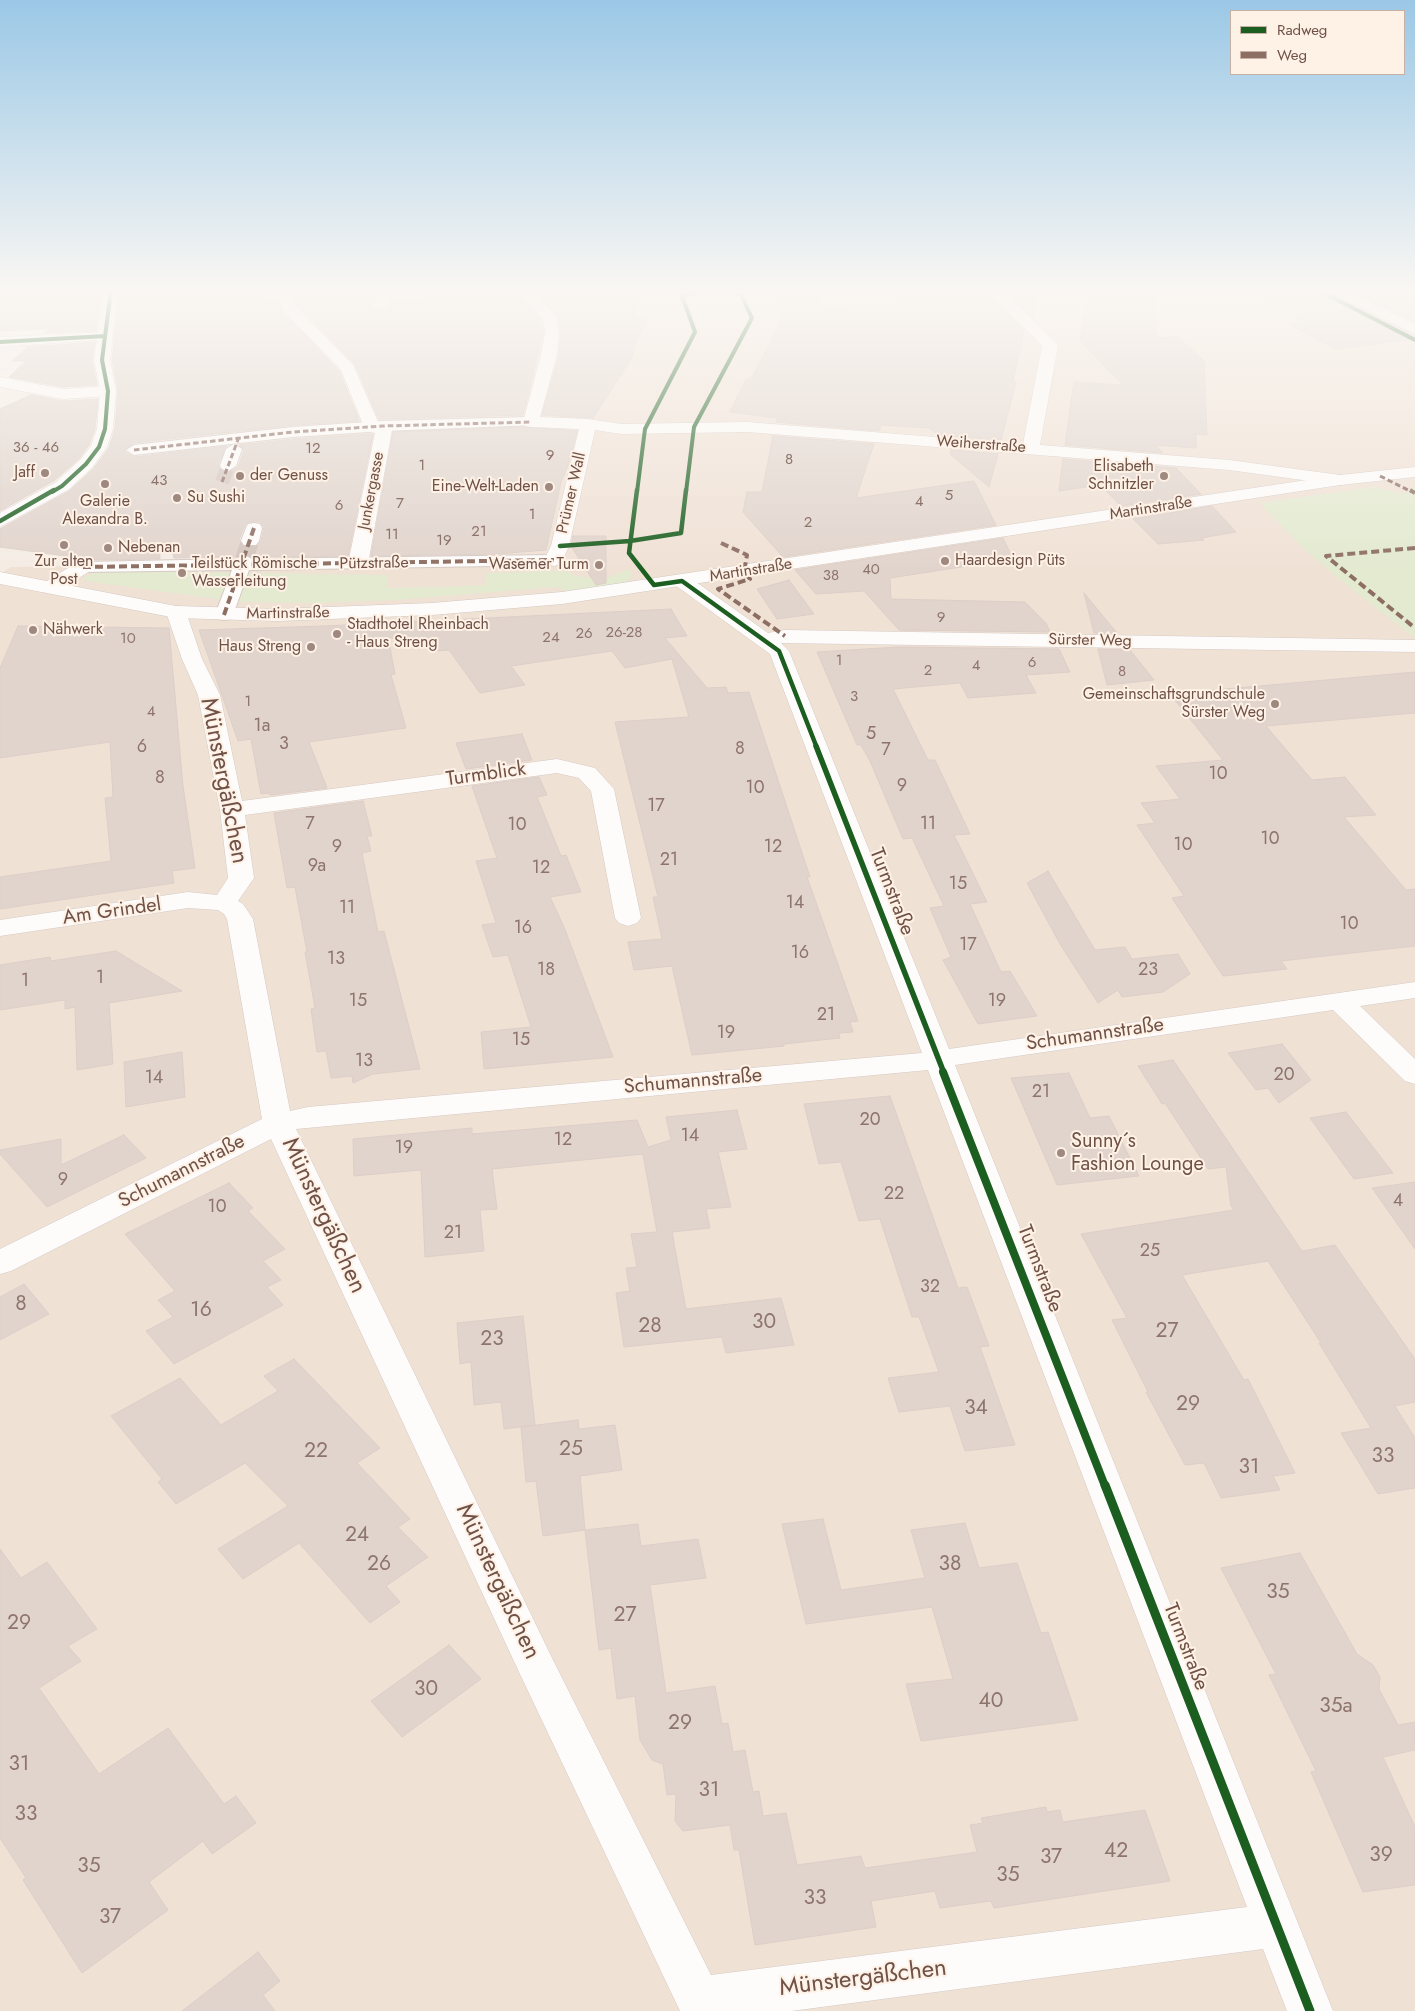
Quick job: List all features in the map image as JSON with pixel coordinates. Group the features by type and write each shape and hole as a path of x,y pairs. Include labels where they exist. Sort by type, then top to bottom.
{"street":[{"path":"10,384 63,394 108,391"},
{"path":"0,521 51,493 86,464 99,447 105,428 108,391 107,384"},
{"path":"354,384 372,427"},
{"path":"531,422 542,384"},
{"path":"1031,448 1043,384"},
{"name":"Weiherstraße","path":"134,450 237,442 372,427 531,422 588,424 620,429 748,427 1229,465 1340,480"},
{"name":"Prümer Wall","path":"554,560 560,546 588,424"},
{"name":"Junkergasse","path":"358,564 384,430 372,427"},
{"path":"228,466 237,442"},
{"path":"1229,465 1260,492"},
{"name":"Martinstraße","path":"0,578 176,612 224,615 366,613 432,609 562,598 1340,480 1415,472"},
{"name":"Pützstraße","path":"49,588 84,567 244,563 358,564 554,560"},
{"path":"224,615 244,563"},
{"name":"Turmstraße","path":"682,581 779,650 1310,2011"},
{"name":"Münstergäßchen","path":"176,612 192,659 209,695 232,810 241,878 224,903 234,909 240,919 278,1123 544,1681 699,2000 1275,1925"},
{"name":"Sürster Weg","path":"764,640 785,636 1415,646"},
{"name":"Turmblick","path":"232,810 557,766 587,773 602,788 628,918"},
{"name":"Am Grindel","path":"0,928 188,900 224,903"},
{"name":"Schumannstraße","path":"0,1263 278,1123 318,1116 939,1060 967,1054 1415,990"},
{"path":"1339,1001 1415,1075"}],"shaded area":[{"path":"221,384 1415,384 1415,504 1374,487 1260,504 1415,541 1415,2011 0,2011 0,574 11,567 281,561 304,433 219,441"}],"green space":[{"path":"1415,486 1415,638 1307,552 1260,503 1374,487 1404,494"},
{"path":"628,569 632,575 630,579 623,583 567,591 555,587 394,600 318,603 240,602 86,581 84,577 99,571 387,575 387,588 486,585 486,573 566,571 576,576 607,578"}],"building":[{"path":"46,384 97,385 63,387"},
{"path":"117,384 344,384 359,421 293,425 134,443 124,451 134,457 227,446 218,465 220,470 227,473 238,467 244,450 239,445 293,439 373,434 348,556 252,557 243,553 236,557 174,558 169,542 159,544 160,559 95,560 0,547 0,529 69,491 93,469 109,448 115,429 118,391","holes":["260,522 264,527 261,541 256,547 244,547 239,540 246,523"]},
{"path":"364,384 531,384 523,415 379,419"},
{"path":"551,384 615,384 593,418 542,415"},
{"path":"744,384 1016,384 1001,440 938,435 929,428 881,425 879,431 776,422 777,418 730,412"},
{"path":"1074,384 1123,385 1122,384 1205,384 1207,435 1196,434 1196,448 1155,445 1163,453 1065,445"},
{"path":"31,395 63,401 98,399 95,429 89,445 79,459 55,480 0,511 0,409"},
{"path":"524,427 577,431 569,463 561,482 546,550 497,554 371,556 393,432"},
{"path":"773,436 874,444 856,498 974,481 996,525 783,557 743,512 747,492 762,492"},
{"path":"951,450 998,454 989,487 950,454"},
{"path":"1063,459 1176,468 1201,494 1121,506 1100,485 1059,491"},
{"path":"1212,506 1236,532 1201,538 1204,540 1158,544 1133,519"},
{"path":"573,536 606,536 606,583 596,585 571,546"},
{"path":"1003,538 1013,559 890,578 891,599 1025,602 1046,623 1050,632 899,630 864,591 816,594 795,570"},
{"path":"789,580 814,614 777,619 757,589"},
{"path":"1084,593 1117,633 1094,633"},
{"path":"671,609 687,636 665,638 707,688 726,687 728,693 749,692 810,877 807,877 858,1021 850,1022 853,1032 839,1033 840,1038 784,1044 784,1046 692,1055 672,966 634,970 628,942 662,939 653,897 658,897 615,722 689,717 672,659 625,668 612,651 511,666 525,685 480,693 449,650 436,651 388,637 395,674 391,675 406,728 309,742 327,788 270,795 270,793 261,794 251,739 238,741 199,630 324,626"},
{"path":"18,626 169,628 183,786 195,868 172,871 174,883 0,909 0,877 111,861 105,798 113,797 110,742 0,758 0,668"},
{"path":"898,647 1059,649 1070,672 1026,675 1036,693 968,698 960,683 893,689 928,760 935,760 970,834 954,835 987,902 970,904 1001,972 1010,971 1037,1016 978,1024 943,960 951,957 930,908 944,906 912,838 903,839 870,761 861,745 857,745 817,652"},
{"path":"1098,649 1130,650 1154,680 1107,685"},
{"path":"1415,672 1415,713 1266,726 1312,780 1345,777 1376,815 1344,817 1406,890 1415,889 1415,946 1281,961 1287,969 1223,976 1172,898 1184,896 1137,825 1155,823 1141,803 1180,799 1156,766 1223,760 1170,694"},
{"path":"522,734 532,760 466,769 456,743"},
{"path":"539,777 547,795 537,797 561,856 566,855 581,892 550,897 564,927 613,1057 484,1069 481,1032 531,1027 508,955 493,957 482,925 496,923 476,861 497,858 472,786"},
{"path":"363,801 372,836 367,836 371,851 362,853 378,932 384,931 420,1069 373,1074 353,1083 352,1076 331,1078 326,1051 317,1052 311,1009 315,1008 305,952 307,952 295,887 287,888 274,813"},
{"path":"1048,871 1095,950 1125,947 1132,959 1178,954 1190,974 1163,992 1122,997 1118,990 1098,1003 1060,944 1027,883"},
{"path":"116,951 182,991 109,1003 113,1064 77,1070 75,1007 65,1009 65,1000 0,1010 0,965 50,957 51,961"},
{"path":"1282,1044 1311,1080 1279,1103 1268,1088 1256,1090 1228,1053"},
{"path":"182,1052 185,1097 126,1107 124,1062"},
{"path":"1173,1060 1302,1251 1335,1245 1415,1359 1415,1402 1395,1406 1415,1438 1415,1488 1378,1494 1341,1433 1371,1428 1319,1343 1321,1343 1268,1261 1182,1275 1244,1380 1248,1379 1295,1473 1273,1476 1280,1490 1221,1498 1204,1463 1185,1465 1146,1392 1148,1392 1112,1320 1127,1318 1081,1234 1234,1210 1231,1206 1226,1167 1208,1169 1165,1103 1162,1104 1138,1066"},
{"path":"1069,1073 1090,1118 1109,1116 1139,1176 1057,1185 1011,1078"},
{"path":"890,1096 958,1288 967,1287 989,1346 980,1347 1015,1445 965,1451 950,1406 899,1412 888,1378 939,1372 919,1317 912,1317 880,1219 859,1221 841,1162 819,1164 804,1104"},
{"path":"737,1110 747,1149 718,1152 731,1207 706,1209 710,1228 672,1232 686,1309 781,1298 794,1345 726,1353 722,1337 624,1347 616,1293 630,1291 626,1268 637,1267 631,1234 657,1232 643,1154 492,1169 497,1209 480,1210 484,1251 425,1257 421,1170 354,1176 353,1139 472,1128 472,1134 637,1120 648,1147 671,1140 666,1117"},
{"path":"1346,1112 1393,1173 1354,1179 1310,1118"},
{"path":"124,1135 146,1158 47,1207 0,1154 0,1150 61,1139 61,1165"},
{"path":"1415,1182 1415,1249 1372,1188"},
{"path":"229,1183 253,1208 248,1211 285,1249 263,1261 281,1280 267,1287 283,1305 174,1364 146,1331 173,1317 158,1300 175,1291 125,1234"},
{"path":"24,1284 49,1314 0,1340 0,1297"},
{"path":"523,1316 535,1425 504,1429 501,1402 474,1405 471,1362 460,1364 457,1323"},
{"path":"294,1359 380,1448 357,1463 410,1519 398,1527 428,1557 386,1586 400,1602 370,1623 299,1543 243,1579 218,1549 288,1506 245,1463 176,1504 158,1482 162,1479 111,1416 180,1378 221,1425 278,1391 264,1376"},
{"path":"578,1420 579,1429 615,1425 622,1470 580,1476 585,1530 543,1536 536,1481 526,1482 521,1427"},
{"path":"823,1519 841,1590 925,1578 911,1530 965,1523 979,1568 1017,1563 1041,1633 1048,1632 1078,1720 921,1741 906,1684 953,1679 932,1607 806,1624 782,1524"},
{"path":"638,1524 641,1546 698,1539 706,1578 650,1585 666,1693 715,1686 722,1724 728,1723 733,1752 745,1750 753,1792 759,1791 763,1816 786,1813 797,1865 861,1856 865,1868 977,1852 970,1825 983,1823 981,1818 1046,1807 1047,1812 1060,1810 1063,1822 1145,1810 1170,1881 994,1908 991,1901 940,1908 935,1891 871,1901 876,1927 755,1945 739,1850 734,1850 730,1825 683,1831 675,1821 676,1794 667,1795 663,1764 652,1760 640,1740 635,1696 617,1699 611,1648 599,1650 585,1530"},
{"path":"0,1549 21,1578 47,1562 97,1629 68,1646 81,1661 39,1688 99,1774 168,1728 224,1804 236,1796 256,1823 212,1854 203,1841 149,1882 168,1910 82,1973 23,1880 26,1878 0,1838"},
{"path":"1300,1553 1357,1654 1373,1665 1380,1677 1379,1689 1398,1725 1415,1722 1415,1750 1383,1757 1415,1827 1415,1885 1363,1892 1311,1772 1316,1771 1269,1675 1276,1674 1221,1568"},
{"path":"449,1645 481,1679 402,1737 371,1701"},
{"path":"258,1952 280,1981 263,1995 275,2011 182,2011"}],"tunnel":[{"path":"222,482 228,466"},
{"path":"244,560 250,541"}],"marked path":[{"path":"134,450 293,432 383,426 531,422"},
{"path":"222,482 239,437"},
{"path":"1380,476 1415,493"},
{"path":"224,615 254,528"},
{"path":"721,543 747,555 744,572 750,579 718,589 785,636"},
{"path":"1415,548 1326,556 1415,628"},
{"path":"83,567 554,560"}],"cycle path":[{"path":"0,521 62,486 86,464 99,447 105,429 108,391 107,384"},
{"path":"668,384 645,429 629,553 654,585 682,581 779,651 1310,2011"},
{"path":"560,546 630,541 681,533 694,427 717,384"}],"place":[{"name":"Jaff","path":"45,473"},
{"name":"der Genuss","path":"240,476"},
{"name":"Elisabeth Schnitzler","path":"1164,476"},
{"name":"Galerie Alexandra B.","path":"105,484"},
{"name":"Eine-Welt-Laden","path":"549,487"},
{"name":"Su Sushi","path":"177,498"},
{"name":"Zur alten Post","path":"64,545"},
{"name":"Nebenan","path":"108,548"},
{"name":"Haardesign Püts","path":"945,561"},
{"name":"Wasemer Turm","path":"599,565"},
{"name":"Teilstück Römische Wasserleitung","path":"182,573"},
{"name":"Nähwerk","path":"33,630"},
{"name":"Stadthotel Rheinbach - Haus Streng","path":"337,634"},
{"name":"Haus Streng","path":"311,647"},
{"name":"Gemeinschaftsgrundschule Sürster Weg","path":"1275,704"},
{"name":"Sunny´s Fashion Lounge","path":"1061,1153"}]}
